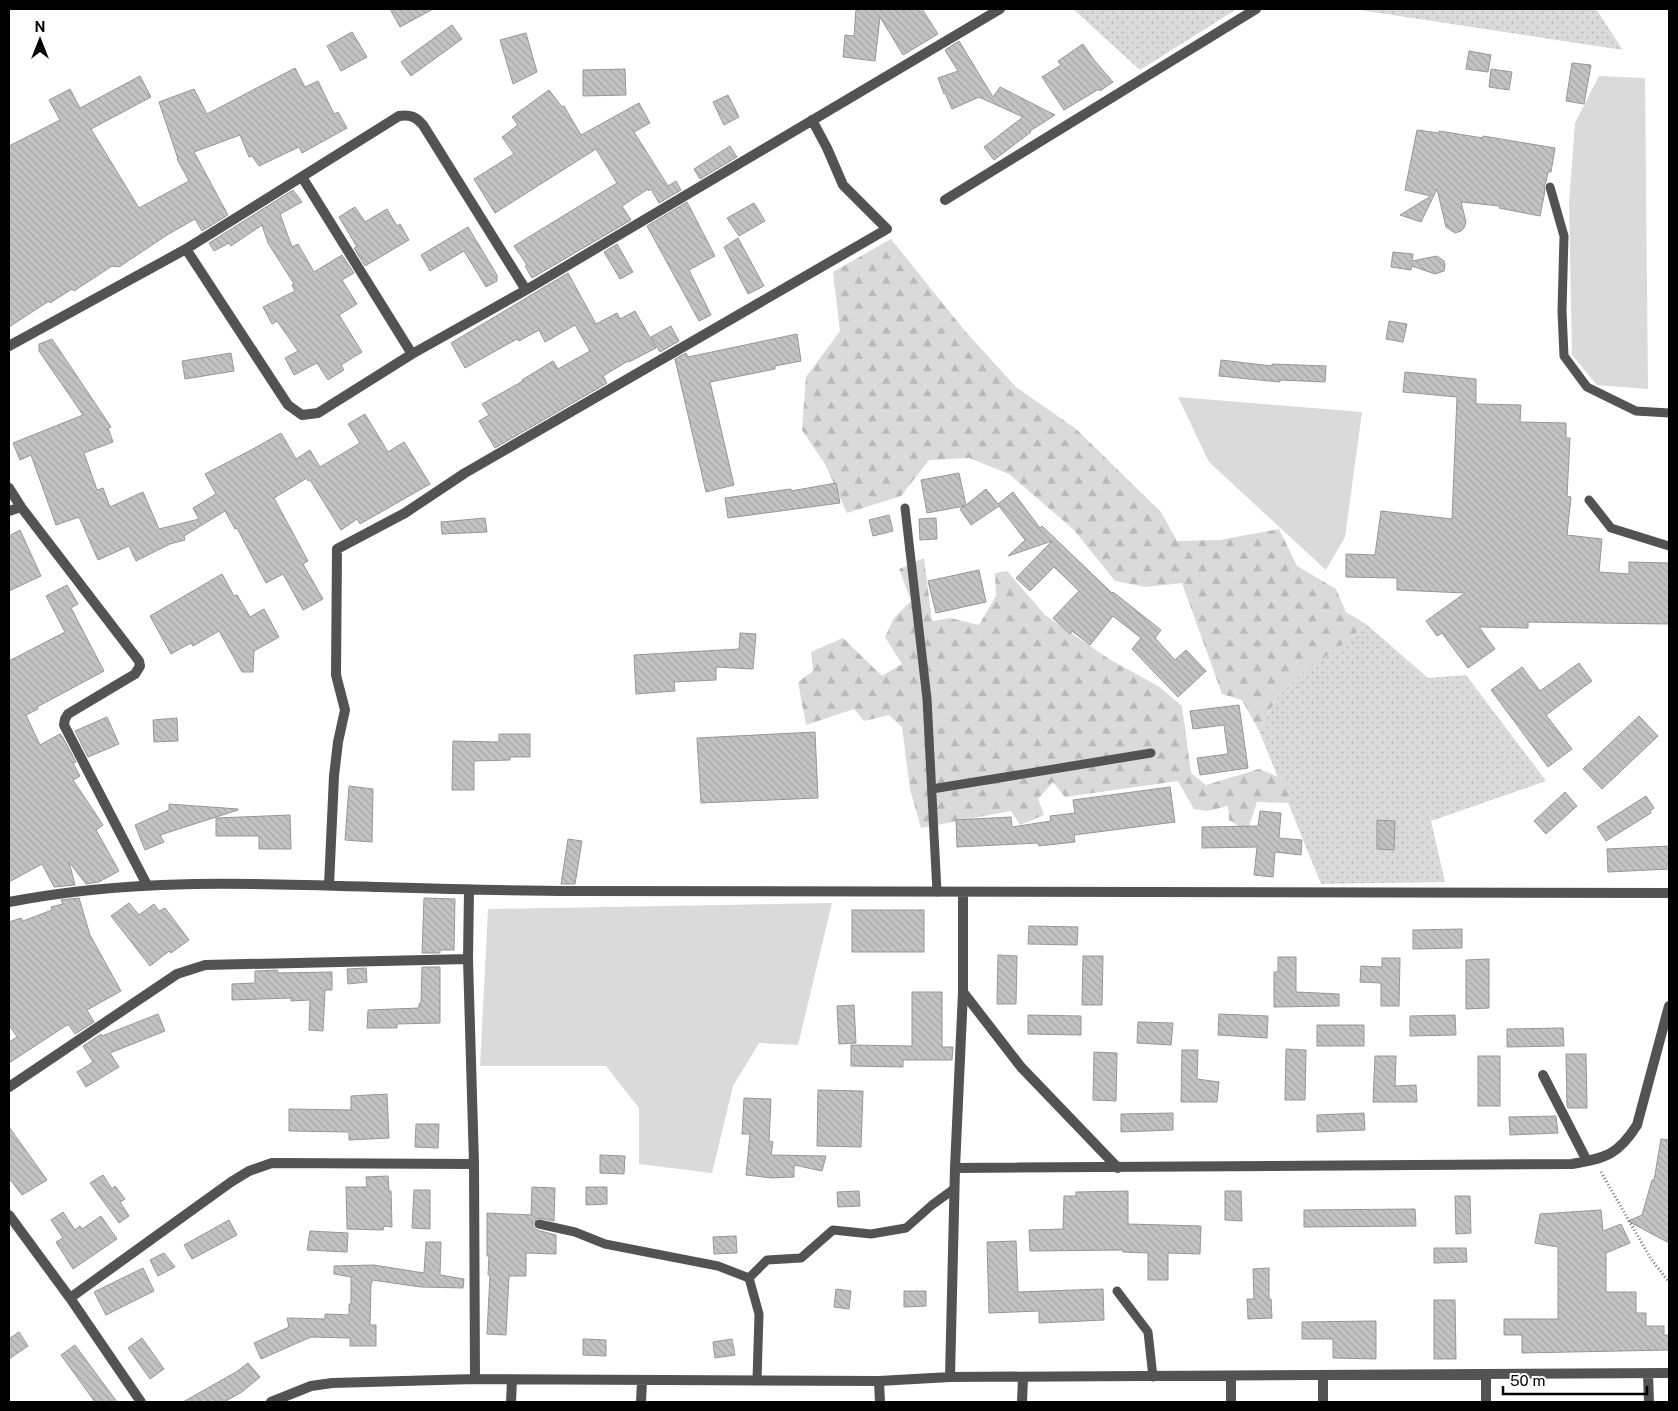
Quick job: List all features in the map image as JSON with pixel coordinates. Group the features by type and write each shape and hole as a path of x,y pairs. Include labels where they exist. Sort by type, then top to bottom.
{"street":[{"path":"186,249 288,405 302,415 318,413 412,354 526,290 1000,9"},
{"path":"945,200 1256,9"},
{"path":"9,346 186,249 399,116 414,116 423,125 526,290"},
{"path":"329,885 334,776 338,742 345,710 336,675 337,549 405,513 465,473 887,229 843,185 812,120"},
{"path":"302,178 412,354"},
{"path":"9,488 21,507 139,661 140,666 134,674 68,714 64,725 147,885"},
{"path":"9,511 21,507"},
{"path":"9,902 37,896 96,889 147,885 226,883 469,890 1669,893"},
{"path":"469,890 468,958 474,1164 475,1379"},
{"path":"950,1377 954,1189 963,992 963,892"},
{"path":"9,1087 177,974 205,964 468,958"},
{"path":"963,992 1021,1068 1118,1168"},
{"path":"955,1168 1572,1164 1591,1161 1611,1154 1627,1140 1637,1125 1669,1006"},
{"path":"1542,1075 1591,1161"},
{"path":"70,1298 231,1182 249,1171 272,1163 474,1164"},
{"path":"9,1215 70,1298 141,1402"},
{"path":"271,1402 318,1385 475,1379 879,1381 950,1377 1231,1377 1669,1373"},
{"path":"1648,1374 1649,1402"},
{"path":"1486,1375 1486,1402"},
{"path":"1322,1402 1323,1376"},
{"path":"1231,1377 1231,1402"},
{"path":"1022,1402 1023,1378"},
{"path":"511,1402 512,1380"},
{"path":"641,1402 642,1381"},
{"path":"879,1381 880,1402"}],"lane":[{"path":"1550,187 1564,236 1562,311 1564,356 1586,387 1636,411 1669,413"},
{"path":"1589,500 1611,528 1669,546"},
{"path":"904,508 928,699 937,892"},
{"path":"932,789 1150,753"},
{"path":"749,1278 768,1260 801,1258 834,1230 871,1234 906,1228 932,1204 954,1189"},
{"path":"539,1224 575,1232 605,1244 718,1266 749,1278"},
{"path":"749,1278 759,1314 757,1380"},
{"path":"1117,1291 1148,1332 1153,1377"}],"path":[{"path":"1591,1161 1651,1259 1669,1282"}],"green space":[{"path":"1073,9 1237,9 1140,70"},
{"path":"1353,9 1596,9 1623,50"},
{"path":"1599,76 1645,78 1648,389 1597,385 1572,355 1569,204 1575,123"},
{"path":"891,239 965,331 1016,387 1076,429 1161,512 1177,541 1220,540 1279,529 1297,566 1336,589 1346,612 1366,624 1336,650 1304,671 1277,697 1259,731 1242,700 1222,694 1182,583 1146,587 1115,581 1074,530 1009,474 969,458 929,460 901,496 847,513 825,464 802,430 806,377 840,331 833,272"},
{"path":"1178,397 1362,412 1345,537 1326,570 1209,462"},
{"path":"924,558 932,621 950,618 979,625 996,596 995,573 1007,571 1045,615 1109,659 1158,686 1182,706 1191,773 1206,785 1259,769 1286,780 1291,803 1257,802 1247,832 1229,820 1228,806 1207,811 1194,809 1178,781 1065,797 1053,782 1038,799 1044,815 1020,825 1011,811 921,828 910,789 902,727 889,715 864,721 854,709 806,725 798,682 813,671 811,652 843,638 882,676 902,664 885,637 894,618 911,601 899,569"},
{"path":"1366,624 1428,678 1466,675 1546,781 1431,821 1445,882 1321,884 1259,731 1277,697 1304,671 1336,650"},
{"path":"832,903 798,1045 759,1043 733,1086 712,1173 639,1164 639,1108 606,1066 480,1066 488,909"}],"building":[{"path":"390,9 433,9 400,27"},
{"path":"856,9 922,9 938,34 903,55 880,17 875,61 843,57 845,35 854,36"},
{"path":"452,25 462,39 411,76 401,62"},
{"path":"352,32 367,57 341,71 327,46"},
{"path":"526,33 537,72 513,84 500,40"},
{"path":"959,41 993,97 1000,87 1055,115 1030,131 994,160 984,147 1023,117 979,97 952,109 938,78 958,71 945,50"},
{"path":"1083,44 1113,82 1064,110 1042,77 1061,65 1058,61"},
{"path":"1469,51 1491,55 1488,72 1466,69"},
{"path":"1572,63 1591,65 1584,104 1566,101"},
{"path":"295,68 305,87 318,81 334,114 338,112 347,128 302,153 299,147 259,166 252,156 249,157 240,135 194,152 228,215 202,231 195,219 119,267 112,266 74,291 72,289 50,303 49,301 9,327 9,146 60,120 49,100 70,89 80,108 140,76 151,97 91,129 139,208 189,181 177,159 159,102 194,89 207,114"},
{"path":"625,69 626,95 583,96 583,70"},
{"path":"1491,69 1512,72 1509,90 1489,87"},
{"path":"549,90 562,107 564,106 581,135 639,103 650,123 634,132 668,186 676,181 681,190 659,203 651,189 649,191 648,189 622,206 631,220 532,278 525,266 527,265 514,246 617,183 596,149 495,213 474,179 514,154 502,137 518,125 512,117"},
{"path":"728,95 739,117 724,125 713,102"},
{"path":"1417,130 1439,133 1439,131 1483,138 1483,136 1555,148 1551,172 1548,172 1544,186 1545,191 1540,216 1499,208 1500,206 1461,202 1466,222 1461,231 1455,233 1446,227 1437,189 1421,222 1400,215 1431,196 1405,190"},
{"path":"730,146 737,157 700,179 694,169"},
{"path":"293,190 302,202 280,214 292,247 298,244 314,272 342,255 354,273 342,280 357,304 339,315 362,352 341,365 344,370 328,380 317,363 294,375 285,358 298,351 277,321 272,324 263,307 295,291 292,285 294,284 268,243 262,225 231,246 229,243 214,251 209,243"},
{"path":"687,202 715,256 689,270 711,315 699,321 647,226"},
{"path":"754,203 765,221 739,236 727,218"},
{"path":"355,207 365,222 387,209 397,226 400,224 409,240 365,266 354,248 357,247 339,217"},
{"path":"468,227 497,275 497,281 486,287 464,251 430,271 421,255"},
{"path":"738,238 764,286 748,294 724,247"},
{"path":"617,244 633,272 620,279 604,252"},
{"path":"1393,252 1413,254 1412,261 1437,256 1444,261 1444,271 1435,274 1412,266 1411,270 1391,267"},
{"path":"568,273 596,324 617,313 620,319 635,311 656,348 628,361 603,376 607,383 495,448 479,421 489,415 482,404 523,381 553,361 558,369 590,351 575,325 545,342 539,330 519,341 517,339 465,368 451,343"},
{"path":"1389,321 1407,324 1403,342 1386,339"},
{"path":"671,326 679,341 660,352 651,337"},
{"path":"797,334 801,361 775,366 775,369 710,382 734,485 706,492 675,359 686,353 688,357"},
{"path":"52,339 111,427 108,428 113,442 84,453 97,490 103,488 110,507 143,492 159,529 199,519 193,508 216,494 205,474 281,433 296,459 310,450 320,467 360,443 348,424 365,414 388,452 404,442 430,484 360,524 357,519 341,530 307,478 274,498 308,561 303,564 323,599 303,610 283,574 266,583 237,528 235,529 225,511 184,536 185,540 170,544 136,561 129,546 98,560 79,517 56,525 31,455 20,460 13,443 83,415 39,351 39,344"},
{"path":"231,353 234,371 185,379 182,361"},
{"path":"1221,360 1272,366 1272,364 1326,366 1325,382 1280,380 1280,382 1219,376"},
{"path":"1405,372 1476,379 1476,404 1521,405 1520,422 1566,423 1566,438 1570,438 1567,496 1571,497 1567,535 1602,539 1599,572 1629,574 1629,562 1669,563 1669,624 1528,622 1528,628 1479,627 1495,649 1468,668 1442,633 1437,636 1426,621 1465,593 1397,590 1397,578 1346,577 1346,554 1375,555 1381,511 1452,519 1457,397 1403,392"},
{"path":"959,473 966,505 986,489 998,504 1013,492 1040,528 1042,526 1112,593 1161,630 1155,638 1175,660 1186,650 1206,671 1178,697 1132,649 1141,638 1113,616 1090,645 1072,631 1070,634 1053,618 1079,591 1054,567 1030,591 1016,578 1052,541 1008,556 1025,540 999,506 971,525 960,509 965,506 927,513 921,480"},
{"path":"836,483 840,503 728,518 725,498 791,489 791,491"},
{"path":"889,515 893,531 873,536 869,520"},
{"path":"485,518 487,532 442,534 441,522"},
{"path":"936,518 937,539 920,540 919,519"},
{"path":"20,530 41,576 9,591 9,536"},
{"path":"979,570 986,602 936,613 928,581"},
{"path":"222,574 234,596 237,595 250,617 264,609 279,637 254,651 253,672 242,672 219,631 193,646 191,643 171,654 150,616"},
{"path":"67,585 78,604 71,608 104,671 37,707 38,709 26,715 40,745 60,734 62,736 76,762 73,763 80,776 73,780 103,825 96,830 119,871 99,882 86,884 69,862 75,885 54,887 42,864 9,882 9,661 65,632 46,596"},
{"path":"740,633 756,634 753,669 716,667 716,680 674,682 675,691 636,694 634,655 739,649"},
{"path":"1579,663 1592,681 1546,715 1572,749 1548,767 1491,690 1522,667 1540,691"},
{"path":"1239,705 1248,768 1200,775 1197,758 1228,754 1224,725 1193,729 1190,711"},
{"path":"1639,716 1658,736 1602,789 1583,769"},
{"path":"107,717 119,744 88,757 75,731"},
{"path":"177,718 178,741 154,742 153,720"},
{"path":"815,732 818,798 701,803 697,738"},
{"path":"499,734 530,734 530,757 510,757 510,760 474,761 474,790 452,790 453,741 499,742"},
{"path":"349,786 373,789 372,842 345,840"},
{"path":"1170,787 1175,822 1074,835 1075,842 1039,846 1038,843 957,847 956,820 1011,817 1012,827 1051,821 1050,816 1075,813 1073,800"},
{"path":"1565,792 1577,806 1546,834 1534,821"},
{"path":"1646,796 1654,808 1650,811 1651,813 1606,841 1597,827"},
{"path":"169,804 238,810 160,835 164,842 145,850 135,825 169,810"},
{"path":"1260,811 1281,813 1279,838 1302,840 1301,855 1275,852 1273,877 1254,875 1257,847 1202,848 1202,827 1258,826"},
{"path":"290,815 291,849 259,849 259,836 216,836 216,818"},
{"path":"1377,820 1395,821 1394,850 1377,849"},
{"path":"568,839 582,841 575,884 561,884"},
{"path":"1669,846 1669,869 1608,872 1607,849"},
{"path":"79,898 90,935 121,991 87,1010 94,1022 75,1034 67,1025 9,1063 9,1042 17,1037 9,1025 9,922 21,918 23,921 52,910 51,907 63,904 61,900"},
{"path":"424,898 455,899 454,950 440,950 440,953 422,953"},
{"path":"129,903 139,915 154,904 159,911 165,908 189,940 171,953 169,951 150,966 111,916"},
{"path":"852,910 924,910 924,952 852,952"},
{"path":"1029,926 1078,927 1077,945 1028,944"},
{"path":"1462,929 1462,948 1413,949 1413,930"},
{"path":"998,955 1017,956 1016,1004 997,1004"},
{"path":"1083,956 1103,956 1102,1005 1082,1005"},
{"path":"1278,957 1296,957 1296,992 1339,994 1339,1006 1274,1007 1274,972 1278,972"},
{"path":"1382,958 1400,958 1399,1006 1381,1006 1381,983 1360,982 1361,966 1382,967"},
{"path":"1489,959 1489,1008 1466,1009 1466,960"},
{"path":"422,967 440,967 440,1023 397,1024 397,1028 367,1028 368,1010 419,1008 421,1003"},
{"path":"366,968 367,982 348,984 347,969"},
{"path":"277,970 278,973 332,972 332,990 325,990 323,1031 309,1030 310,1000 291,1001 291,998 232,1000 232,984 255,983 255,971"},
{"path":"912,992 942,992 942,1047 953,1047 952,1060 903,1060 903,1067 851,1066 851,1045 912,1046"},
{"path":"854,1005 856,1043 839,1044 837,1006"},
{"path":"158,1014 165,1031 110,1053 119,1067 86,1087 77,1072 93,1062 83,1046 101,1034 102,1036"},
{"path":"1219,1014 1268,1016 1267,1038 1218,1035"},
{"path":"1028,1015 1081,1016 1081,1035 1028,1034"},
{"path":"1455,1015 1456,1035 1410,1036 1410,1016"},
{"path":"1138,1022 1173,1023 1171,1045 1137,1043"},
{"path":"1317,1025 1364,1025 1364,1046 1317,1046"},
{"path":"1563,1028 1564,1046 1507,1047 1507,1029"},
{"path":"1286,1049 1306,1050 1305,1100 1285,1100"},
{"path":"1182,1050 1198,1050 1197,1079 1219,1082 1217,1102 1181,1102"},
{"path":"1094,1052 1117,1053 1116,1101 1093,1100"},
{"path":"1566,1054 1586,1054 1587,1108 1568,1108 1567,1106"},
{"path":"1375,1056 1396,1056 1395,1086 1416,1085 1417,1102 1373,1102"},
{"path":"1478,1056 1500,1056 1500,1106 1478,1106"},
{"path":"818,1090 863,1091 861,1147 817,1146"},
{"path":"387,1094 389,1138 349,1140 349,1132 289,1131 289,1109 351,1110 351,1096"},
{"path":"744,1098 771,1099 769,1141 773,1142 771,1155 826,1156 822,1171 794,1165 794,1177 772,1178 746,1175 750,1134 742,1134"},
{"path":"1173,1113 1173,1130 1121,1132 1121,1114"},
{"path":"1364,1113 1365,1130 1317,1132 1317,1115"},
{"path":"1556,1116 1558,1133 1510,1135 1509,1117"},
{"path":"416,1124 439,1124 438,1148 415,1147"},
{"path":"9,1127 47,1180 22,1195 9,1178"},
{"path":"1661,1139 1669,1140 1669,1243 1628,1221 1642,1215 1652,1180 1654,1180"},
{"path":"600,1155 625,1156 624,1174 600,1173"},
{"path":"103,1175 112,1189 115,1186 125,1199 120,1202 129,1216 119,1223 90,1183"},
{"path":"388,1176 389,1191 391,1191 392,1227 384,1226 383,1230 347,1229 346,1187 367,1187 366,1177"},
{"path":"532,1187 555,1188 554,1221 538,1218 533,1223 533,1226 537,1230 556,1235 556,1254 526,1253 526,1276 509,1276 506,1335 487,1334 490,1275 488,1275 489,1256 487,1256 487,1213 531,1215"},
{"path":"586,1187 607,1187 607,1204 586,1205"},
{"path":"414,1190 430,1190 430,1229 412,1228"},
{"path":"859,1191 860,1206 838,1207 837,1192"},
{"path":"1128,1191 1128,1224 1201,1226 1200,1254 1168,1253 1168,1280 1148,1280 1148,1253 1123,1252 1123,1250 1030,1251 1029,1230 1063,1229 1064,1196 1076,1196 1076,1192"},
{"path":"1225,1191 1241,1191 1242,1221 1225,1220"},
{"path":"1455,1196 1470,1196 1471,1233 1456,1234"},
{"path":"1415,1209 1416,1226 1304,1227 1304,1210"},
{"path":"1601,1210 1603,1231 1621,1224 1630,1243 1606,1253 1606,1292 1636,1292 1636,1313 1646,1313 1646,1326 1664,1326 1664,1335 1669,1335 1669,1350 1522,1353 1522,1335 1504,1335 1504,1319 1558,1319 1558,1247 1535,1243 1540,1214"},
{"path":"63,1212 75,1230 80,1226 82,1229 101,1216 117,1239 73,1269 56,1242 63,1238 51,1220"},
{"path":"229,1220 237,1235 192,1259 184,1245"},
{"path":"310,1231 348,1233 347,1252 307,1250"},
{"path":"736,1236 737,1253 714,1254 713,1237"},
{"path":"1016,1241 1018,1292 1103,1289 1104,1320 1039,1323 1039,1311 989,1313 987,1242"},
{"path":"426,1242 441,1242 440,1275 464,1279 463,1288 421,1287 372,1280 370,1325 376,1325 376,1346 350,1346 350,1338 311,1337 261,1359 254,1343 289,1327 287,1318 325,1319 325,1314 349,1315 351,1277 334,1274 334,1266 374,1265 424,1273"},
{"path":"1434,1248 1466,1248 1467,1262 1434,1263"},
{"path":"164,1253 175,1267 158,1276 150,1260"},
{"path":"143,1268 154,1291 106,1315 94,1292"},
{"path":"1269,1268 1269,1299 1271,1299 1272,1318 1248,1319 1247,1299 1254,1299 1253,1269"},
{"path":"836,1289 851,1291 849,1309 834,1307"},
{"path":"904,1291 926,1291 926,1306 904,1307"},
{"path":"1434,1300 1455,1300 1456,1359 1434,1359"},
{"path":"1376,1321 1376,1359 1333,1358 1333,1339 1302,1339 1302,1322"},
{"path":"19,1332 28,1346 9,1359 9,1339"},
{"path":"142,1338 164,1369 150,1379 128,1348"},
{"path":"583,1339 606,1340 606,1356 583,1355"},
{"path":"732,1339 735,1355 715,1358 713,1342"},
{"path":"75,1345 117,1402 95,1402 61,1355"},
{"path":"248,1363 260,1377 242,1392 224,1402 183,1402 236,1372"}]}
